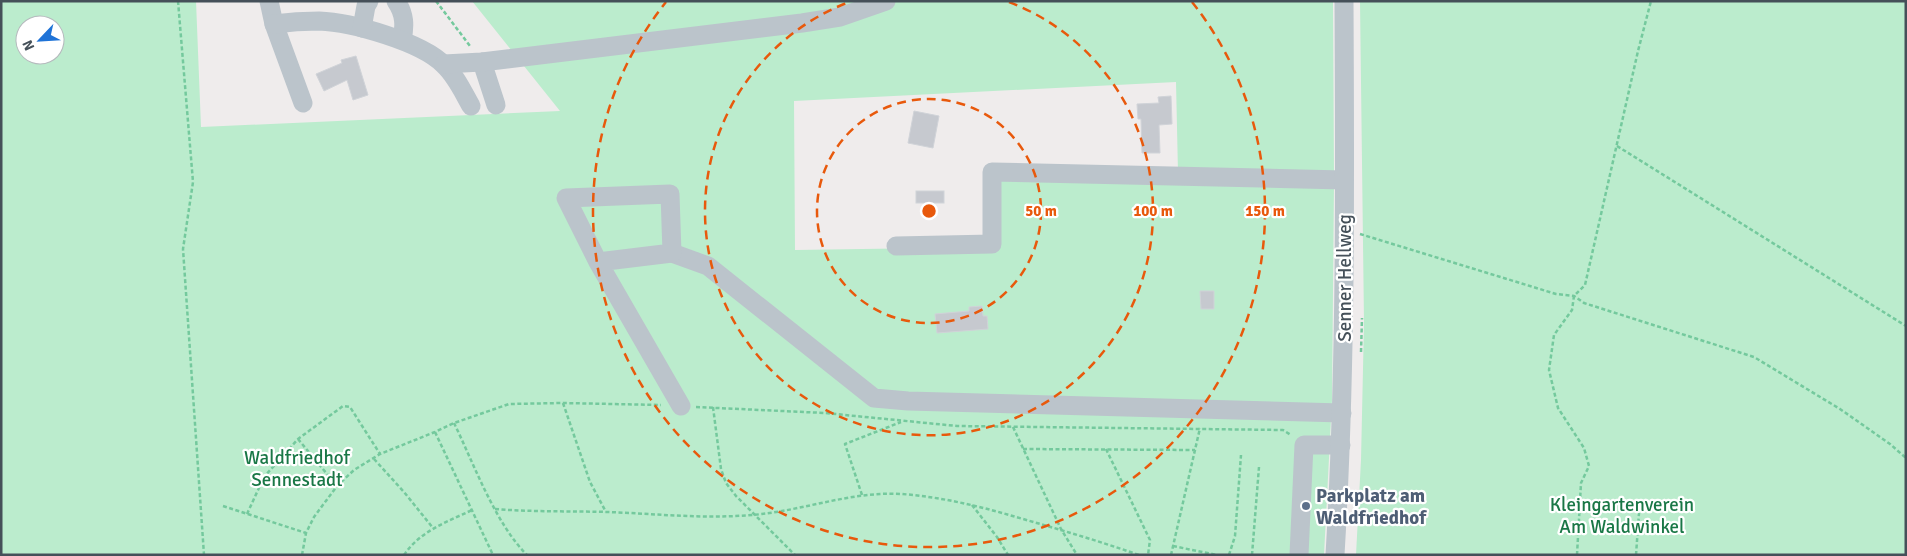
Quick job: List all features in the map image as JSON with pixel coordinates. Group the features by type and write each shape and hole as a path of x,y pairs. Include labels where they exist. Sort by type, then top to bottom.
{"street":[{"path":"269,1 274,24 303,103"},
{"path":"362,28 366,6 369,1"},
{"path":"396,1 403,14 405,26 402,40"},
{"path":"444,64 482,62 802,23 840,17 886,1"},
{"name":"Senner Hellweg","path":"1335,555 1342,413 1345,230 1344,1"},
{"path":"274,24 321,21 362,28 402,40 418,47 444,64 471,106"},
{"path":"482,62 496,105"},
{"path":"896,246 992,244 992,172 1344,180"},
{"path":"672,253 670,194 566,198 598,262 681,406"},
{"path":"598,262 672,253 708,266 874,398 908,401 1342,413"},
{"path":"1299,555 1304,445 1341,445"}],"path":[{"path":"178,1 193,182 183,249 204,555"},
{"path":"436,1 482,62"},
{"path":"1578,555 1581,483 1589,466 1584,448 1558,408 1549,370 1554,335 1572,310 1574,296 1585,284 1651,1"},
{"path":"1617,146 1906,326"},
{"path":"1345,230 1371,236 1556,294 1574,296 1584,303 1754,357 1840,410 1890,444 1906,458"},
{"path":"563,403 590,482 606,512"},
{"path":"302,555 306,533 314,517 338,486 354,470 380,454 454,423 509,404 563,403 713,407 825,413 957,426 1283,430 1304,445"},
{"path":"247,514 264,477 298,439 343,406 350,407 380,454"},
{"path":"713,407 722,469 726,483 736,496 796,555"},
{"path":"862,495 845,444 903,421"},
{"path":"454,423 495,509 515,543 527,555"},
{"path":"1013,427 1061,529 1077,555"},
{"path":"1171,555 1200,428"},
{"path":"435,432 493,555"},
{"path":"298,439 338,486"},
{"path":"1023,449 1195,450"},
{"path":"1106,449 1150,540 1148,555"},
{"path":"1229,555 1235,536 1241,455"},
{"path":"374,459 433,528"},
{"path":"1252,555 1260,467"},
{"path":"495,509 531,512 606,512 713,517 755,514 862,495 916,496 971,504 1061,529 1139,555"},
{"path":"971,504 997,537 1008,555"},
{"path":"223,506 306,533"},
{"path":"404,555 415,540 433,528 472,510"},
{"path":"1636,555 1639,513"},
{"path":"1173,546 1217,555"}],"green space":[{"name":"Waldfriedhof Sennestadt","path":"1,1 196,1 201,127 560,111 472,1 1333,1 1334,176 1178,173 1176,82 794,101 795,250 997,247 998,175 1334,183 1332,400 1324,555 1,555"},
{"name":"Kleingartenverein Am Waldwinkel","path":"1360,1 1906,1 1906,555 1356,555 1361,460 1364,323"}],"building":[{"path":"356,56 368,95 353,100 347,80 324,91 316,74 342,63 341,60"},
{"path":"1171,96 1172,124 1159,125 1160,153 1142,153 1141,119 1138,119 1137,104 1159,103 1158,97"},
{"path":"914,111 939,116 933,148 908,143"},
{"path":"916,191 944,191 944,203 916,203"},
{"path":"1200,291 1214,291 1214,309 1201,309"},
{"path":"982,306 983,316 987,316 988,329 937,333 935,314 969,311 969,307"}],"place":[{"name":"Parkplatz am Waldfriedhof","path":"1306,506"}]}
